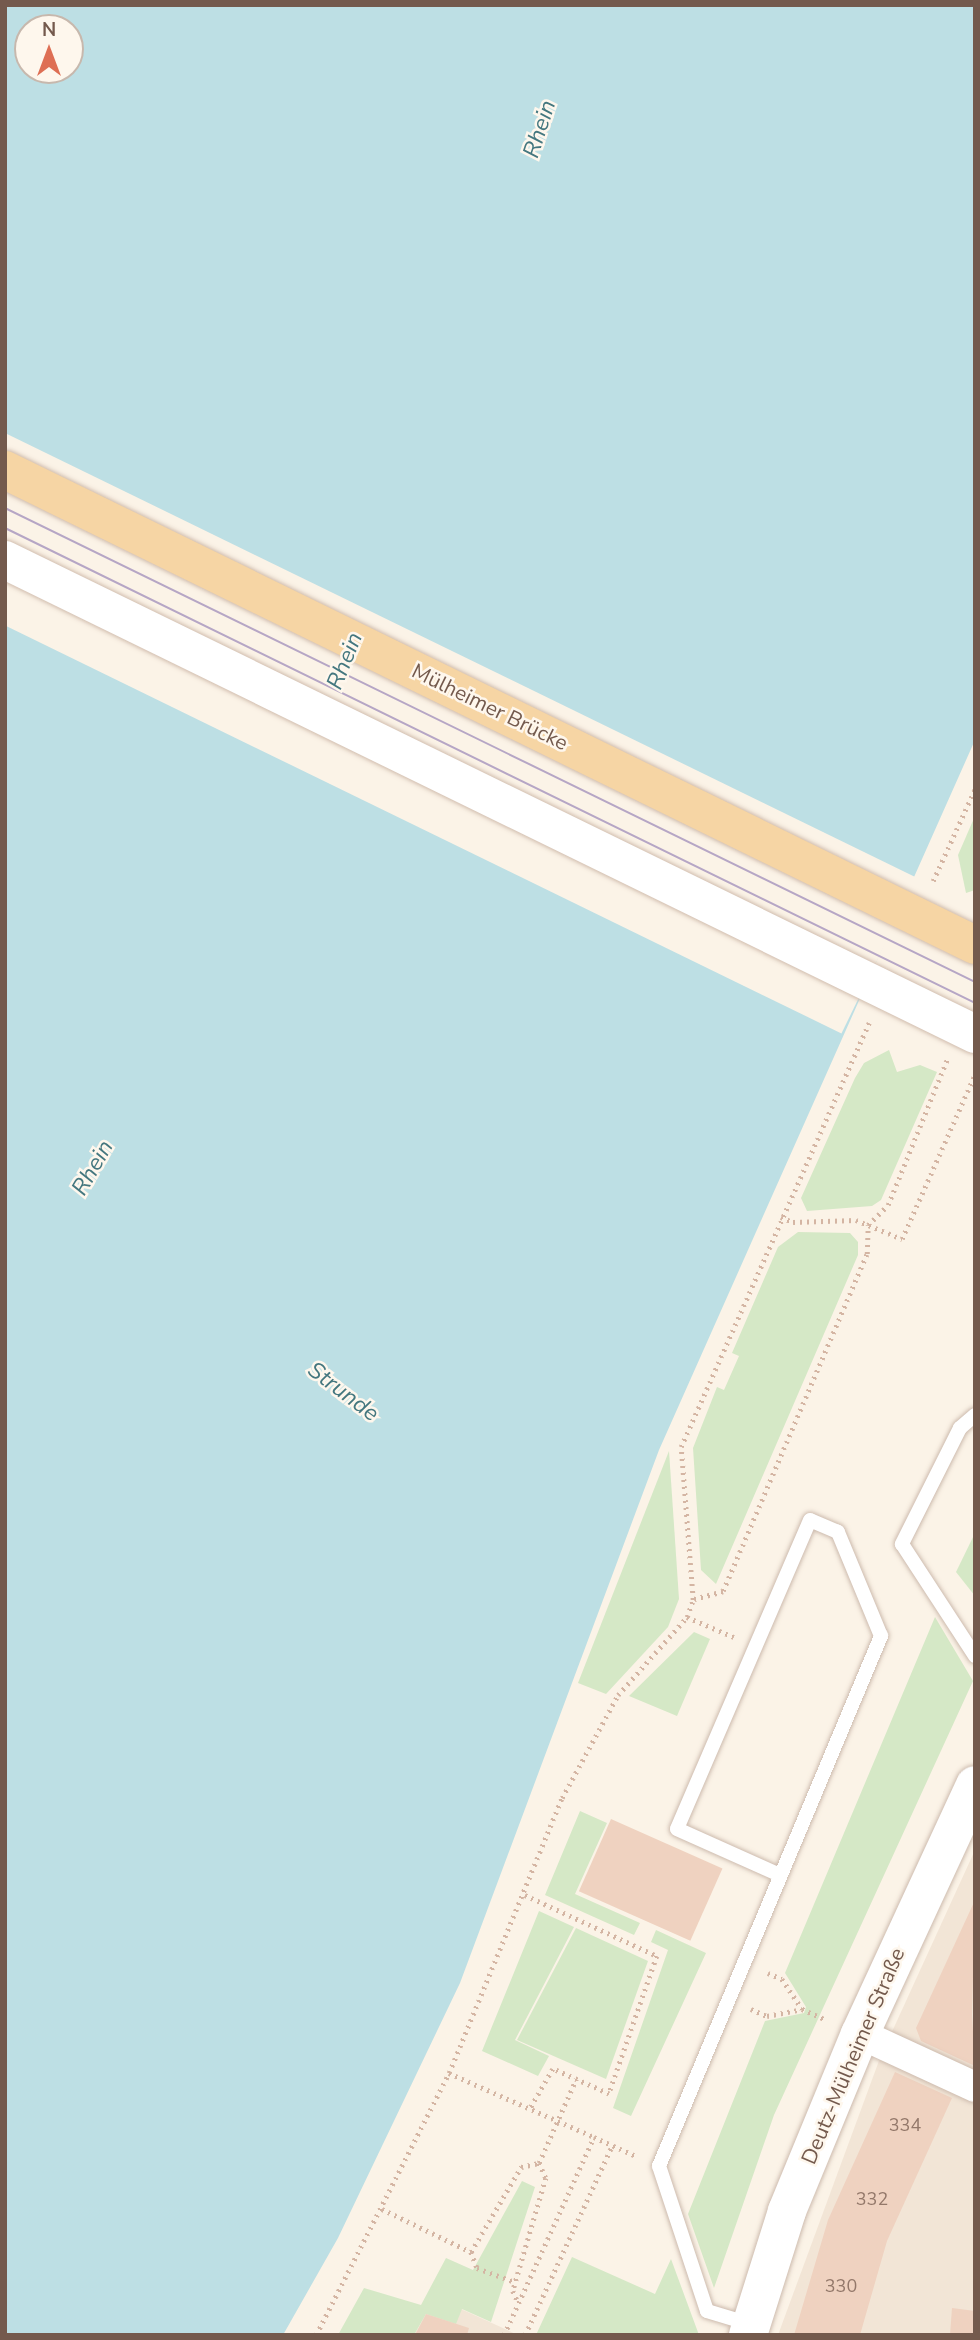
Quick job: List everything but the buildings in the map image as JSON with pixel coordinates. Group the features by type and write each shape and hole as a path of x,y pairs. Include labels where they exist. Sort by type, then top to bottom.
{"main road":[{"name":"Mülheimer Brücke","path":"5,470 975,945"},
{"name":"Mülheimer Brücke","path":"5,488 975,961"},
{"path":"5,559 962,1046"},
{"name":"Deutz-Mülheimer Straße","path":"750,2330 787,2211 860,2034 975,1785"}],"street":[{"path":"860,2034 975,2087"}],"lane":[{"path":"975,1415 960,1429 902,1544 975,1656"},
{"path":"750,2330 707,2311 659,2166 881,1636 838,1532 810,1520 677,1829 780,1875"}],"path":[{"path":"693,1600 723,1591 867,1254 868,1225 888,1205 962,1046"},
{"path":"316,2335 449,2073 526,1895 562,1798 618,1695 687,1617 693,1600 681,1447 781,1217 868,1225 902,1239 975,1074"},
{"path":"687,1617 714,1629"},
{"path":"526,1895 657,1956 609,2094 552,2068 530,2109"},
{"path":"782,1979 802,2009"},
{"path":"767,2015 802,2009 818,2015"},
{"path":"449,2073 659,2166"},
{"path":"504,2335 517,2300 516,2282 546,2178 539,2163 576,2079"},
{"path":"517,2300 526,2296 594,2137"},
{"path":"525,2335 612,2146"},
{"path":"471,2252 522,2167 539,2163"},
{"path":"382,2209 471,2252 477,2268 516,2282"}],"shaded area":[{"path":"975,1850 975,2335 778,2335 880,2058"},
{"path":"461,2309 518,2335 414,2335 426,2314"}],"green space":[{"path":"975,816 975,890 966,893 958,855"},
{"path":"889,1050 897,1072 920,1065 937,1072 881,1200 872,1206 807,1211 801,1198 855,1078 864,1063"},
{"path":"798,1232 850,1233 858,1242 858,1255 716,1584 701,1570 693,1448 717,1387 724,1390 739,1356 732,1353 778,1247"},
{"path":"669,1451 679,1599 668,1627 606,1694 578,1683"},
{"path":"975,1533 975,1596 956,1572"},
{"path":"935,1617 973,1681 774,2115 714,2288 688,2214 765,2021 804,2013 806,2007 785,1973"},
{"path":"694,1632 710,1639 677,1716 629,1696"},
{"path":"580,1811 607,1823 575,1894 640,1923 634,1935 545,1895"},
{"path":"539,1911 574,1927 515,2040 549,2056 538,2076 482,2051"},
{"path":"576,1928 648,1961 606,2079 517,2040"},
{"path":"656,1930 706,1953 631,2116 613,2108 668,1950 651,1942"},
{"path":"522,2181 535,2187 491,2322 462,2309 456,2324 426,2314 414,2335 338,2335 364,2288 421,2305 446,2258 473,2270"},
{"path":"572,2257 655,2294 671,2259 699,2335 536,2335"}],"water":[{"path":"5,5 975,5 975,740 659,1450 460,1983 338,2238 283,2335 5,2335"}],"pier":[{"path":"5,433 917,878 841,1033 5,625"}],"tram line":[{"path":"5,508 975,982"},
{"path":"5,528 975,1003"}],"water label":[{"name":"Rhein","path":"540,129"},
{"name":"Rhein","path":"345,661"},
{"name":"Rhein","path":"93,1168"},
{"name":"Strunde","path":"343,1392"}]}
